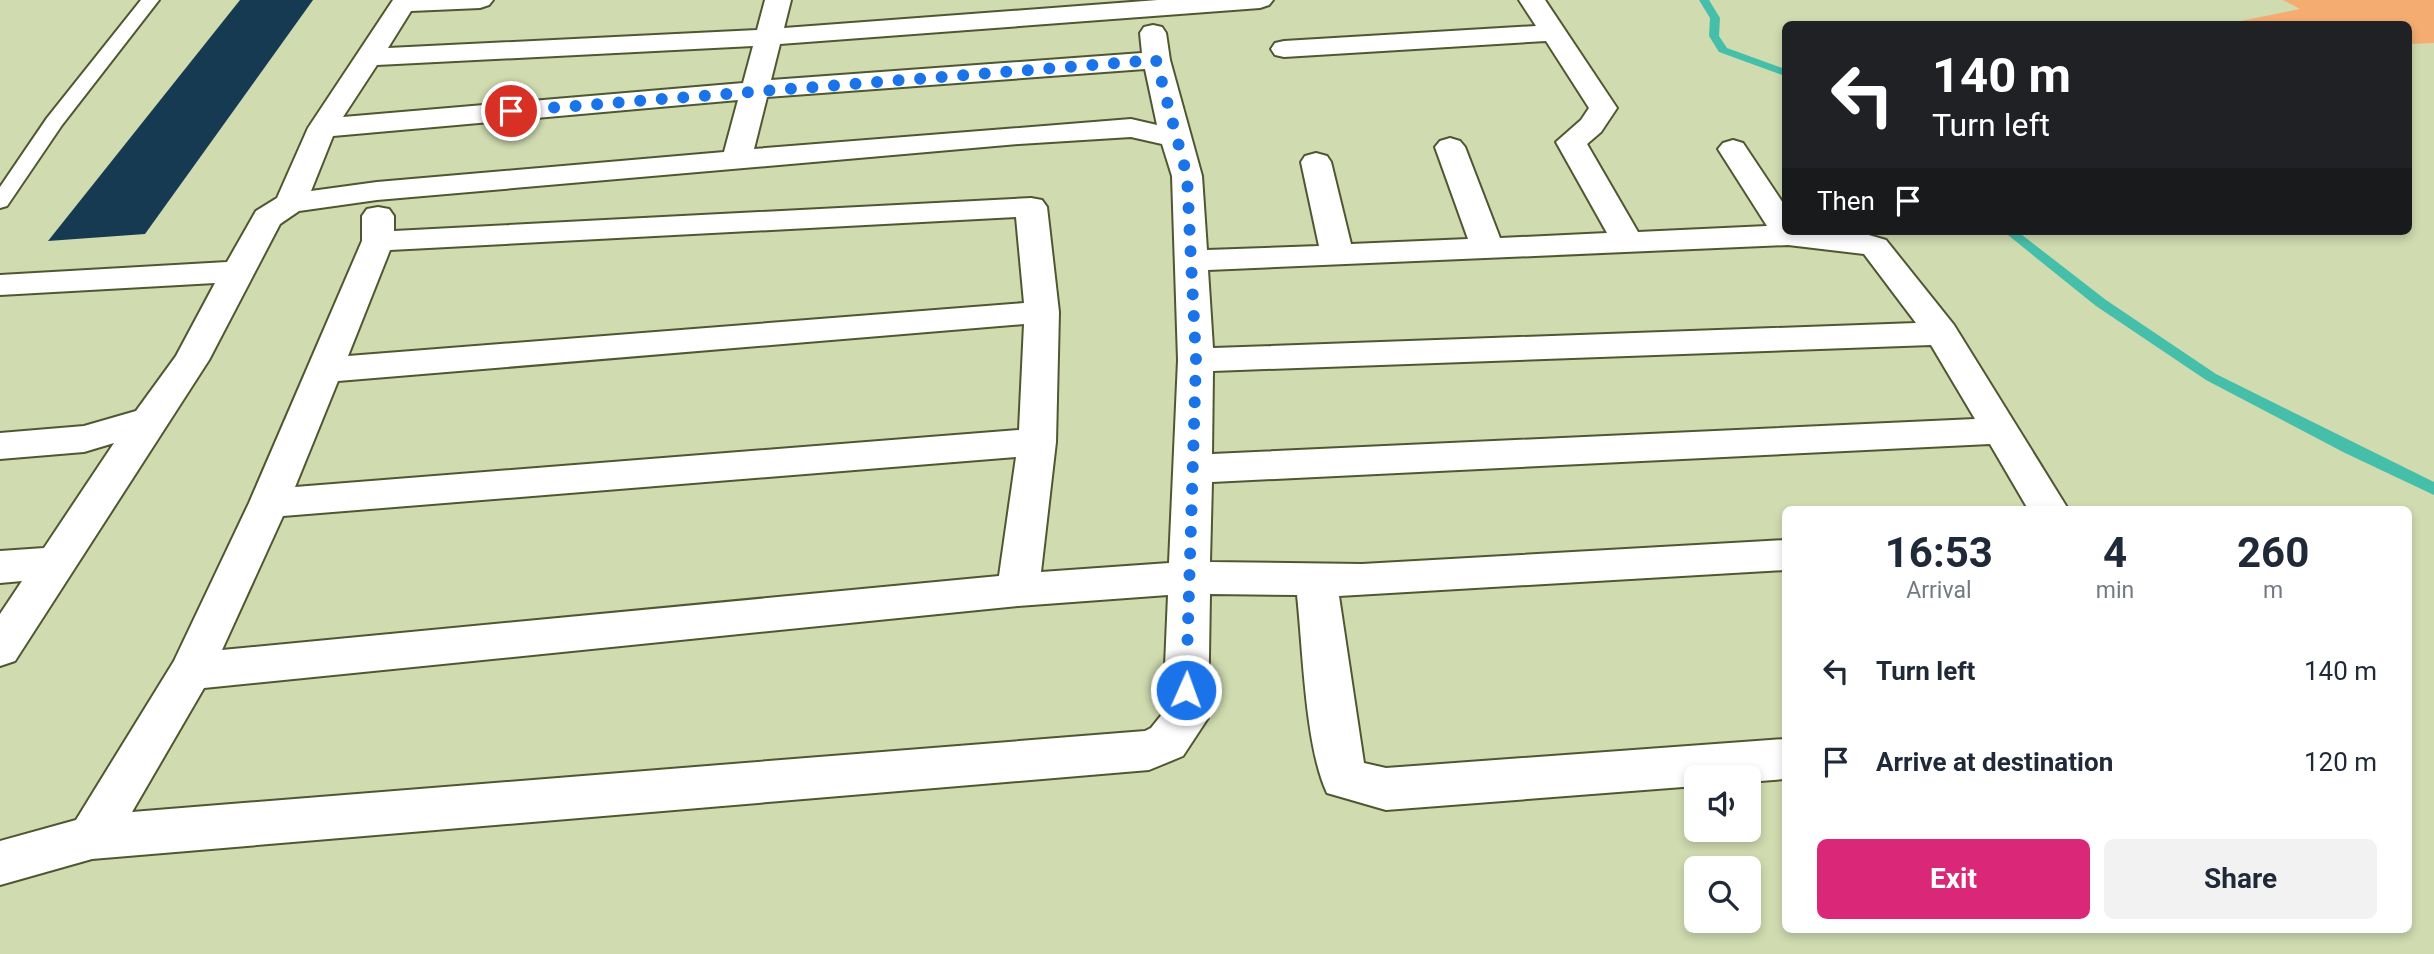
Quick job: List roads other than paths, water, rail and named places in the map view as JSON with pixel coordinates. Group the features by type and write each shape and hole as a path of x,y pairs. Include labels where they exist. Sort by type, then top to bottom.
{"street":[{"path":"289,203 322,128 405,2 480,0"},
{"path":"737,159 778,0"},
{"path":"368,57 768,37 1148,3 1260,0"},
{"path":"1532,0 1603,108 1591,126 1571,142 1629,244"},
{"path":"0,863 92,837 1149,750 1167,742 1185,718 1196,360 1187,176 1156,60 1148,3"},
{"path":"1283,49 1554,33"},
{"path":"322,128 755,90 1156,60"},
{"path":"0,649 191,360 267,218 289,203 377,191 1005,136 1131,128 1175,138"},
{"path":"1450,147 1488,249"},
{"path":"1733,149 1782,226"},
{"path":"1316,162 1338,255"},
{"path":"92,837 191,671 269,503 378,242 377,191"},
{"path":"378,242 1031,207 1042,312 1037,442 1018,590"},
{"path":"1191,261 1788,235 1855,241 1875,247 1942,334 2046,506"},
{"path":"0,285 238,272"},
{"path":"325,370 1042,312"},
{"path":"1196,360 1942,334"},
{"path":"0,446 84,439 149,420"},
{"path":"1192,469 2001,431"},
{"path":"269,503 1037,442"},
{"path":"191,671 1018,590 1189,578 1316,581 1782,555"},
{"path":"0,567 57,562"},
{"path":"1316,581 1334,728 1344,779 1386,789 1782,758"}],"lane":[{"path":"0,202 54,122 150,0"}],"waterway":[{"path":"1704,0 1715,18 1714,36 1723,50 1782,72"},
{"path":"2014,235 2101,303 2211,377 2434,489"}]}
